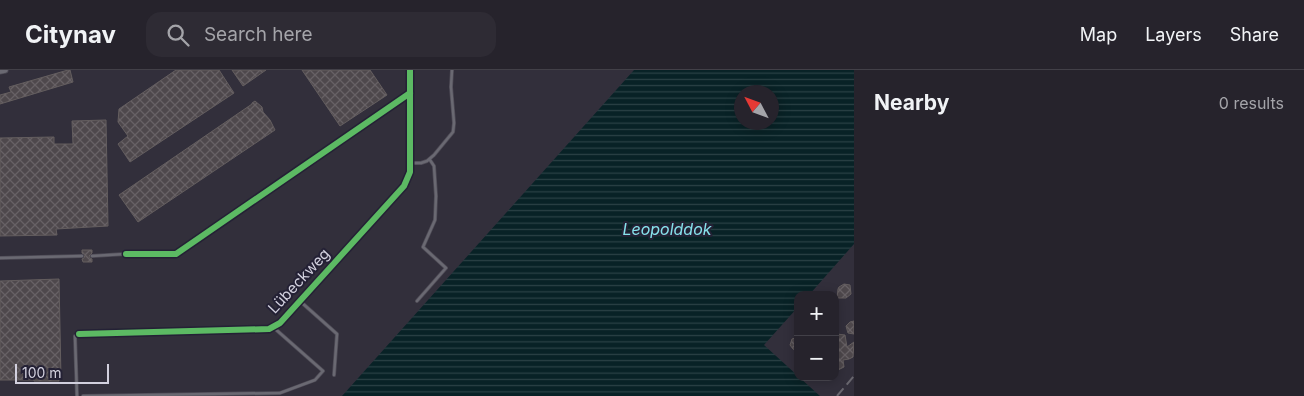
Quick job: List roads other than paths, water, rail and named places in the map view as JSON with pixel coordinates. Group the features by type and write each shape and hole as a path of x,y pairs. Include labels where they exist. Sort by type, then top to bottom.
{"street":[{"path":"0,71 5,70"},
{"path":"410,70 410,163"},
{"path":"126,254 176,254 410,93"},
{"name":"Lübeckweg","path":"79,334 269,329 273,327 280,323 404,186 410,172 410,163"}],"lane":[{"path":"410,163 421,163 430,160 453,132 452,70"},
{"path":"417,301 446,268 423,247 434,220 436,196 434,166 430,160"},
{"path":"92,256 126,254"},
{"path":"0,258 82,256"},
{"path":"300,300 337,334 334,375"},
{"path":"83,396 280,393 315,380 323,371 273,327"},
{"path":"77,396 75,336 79,334"}],"water":[{"name":"Leopolddok","path":"634,70 854,70 854,244 813,291 794,291 794,311 764,345 794,372 794,381 803,381 820,396 342,396"}],"railway":[{"path":"837,396 854,376"}]}
